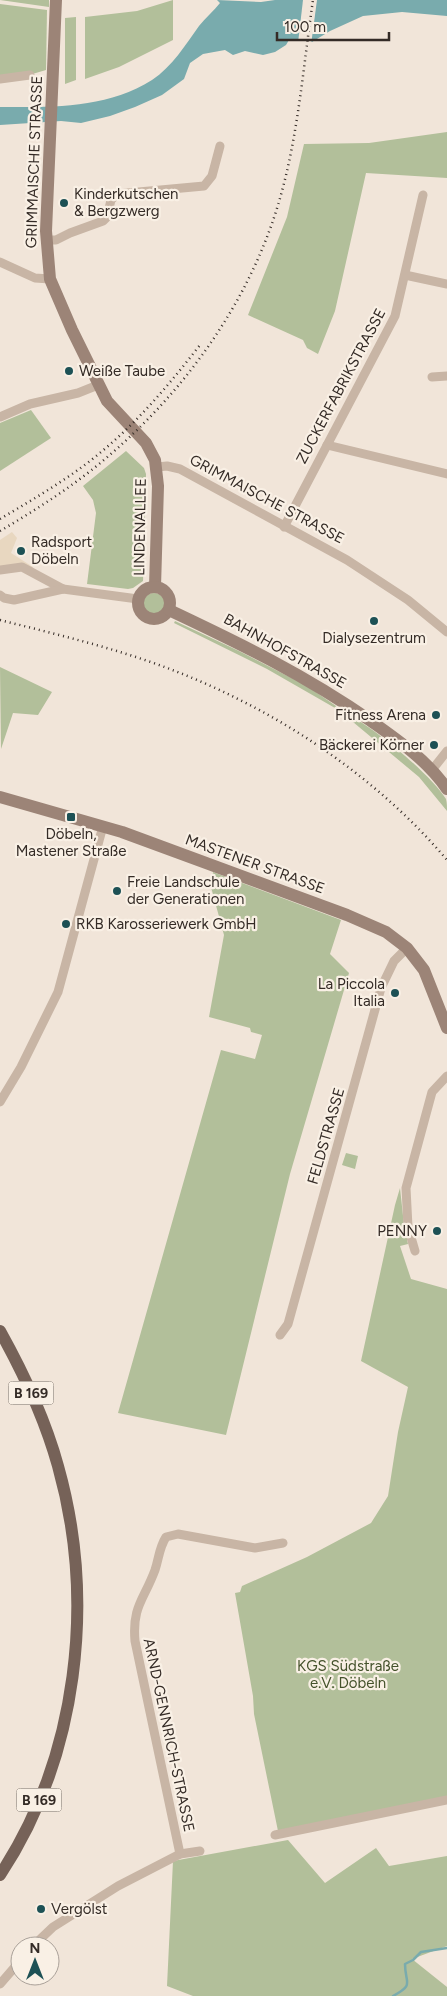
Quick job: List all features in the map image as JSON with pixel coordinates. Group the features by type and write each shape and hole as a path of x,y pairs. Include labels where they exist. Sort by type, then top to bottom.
{"main road":[{"name":"GRIMMAISCHE STRASSE","path":"56,0 46,240 50,279 57,300 98,386 114,410 146,443 152,452 157,468"},
{"name":"LINDENALLEE","path":"155,587 157,468"},
{"path":"155,587 161,589 169,596 169,610 159,618 148,618 140,612 138,599 146,588 155,587"},
{"name":"BAHNHOFSTRASSE","path":"169,610 241,643 305,678 398,740 432,770 447,789"},
{"name":"MASTENER STRASSE","path":"0,797 103,826 347,915 386,932 407,948 417,960 430,981 447,1028"},
{"name":"B 169","path":"0,1331 32,1394 58,1466 74,1549 78,1608 75,1657 69,1695 53,1762 29,1822 0,1875"}],"street":[{"path":"0,79 30,75"},
{"path":"46,240 56,240 103,221 107,217 111,200 117,194 204,186 212,176 220,146"},
{"name":"ZUCKERFABRIKSTRASSE","path":"284,527 395,316 423,194"},
{"path":"0,262 35,278 50,279"},
{"path":"405,275 447,284"},
{"path":"432,377 447,376"},
{"path":"0,417 30,404 78,393 98,386"},
{"path":"327,445 447,474"},
{"name":"GRIMMAISCHE STRASSE","path":"157,468 167,466 180,469 347,560 408,600 447,632"},
{"path":"0,570 22,567 58,590"},
{"path":"0,595 14,600 58,590 138,599"},
{"path":"432,770 447,751"},
{"path":"0,1102 21,1067 58,992 103,826"},
{"name":"FELDSTRASSE","path":"280,1335 288,1324 382,988 394,961 407,948"},
{"path":"415,1251 408,1227 406,1188 432,1092 447,1076"},
{"name":"ARND-GENNRICH-STRASSE","path":"180,1854 135,1641 134,1622 139,1603 155,1570 160,1546 166,1537 178,1534 255,1548 283,1543"},
{"path":"275,1835 447,1800"},
{"path":"44,1936 53,1927 118,1886 180,1854 200,1850"},
{"path":"0,1984 10,1972"}],"green space":[{"path":"0,0 49,0 49,7"},
{"path":"173,0 173,40 119,67 85,79 85,17 137,11"},
{"path":"0,4 47,10 46,70 29,75 0,77"},
{"path":"76,17 76,80 65,84 65,18"},
{"path":"447,132 447,178 366,173 335,311 318,354 307,348 303,340 248,315 287,217 304,144 369,143"},
{"path":"31,410 51,438 0,471 0,423"},
{"path":"126,451 144,468 146,474 143,581 128,589 87,584 96,513 93,500 83,486"},
{"path":"154,593 164,600 165,604 158,614 154,615 144,608 143,604 150,594"},
{"path":"175,621 307,686 336,706 335,708 267,669 174,623"},
{"path":"0,667 52,692 38,715 13,713 1,749"},
{"path":"348,715 401,752 428,777 446,799 447,811 419,777 347,717"},
{"path":"213,872 341,920 330,954 349,973 290,1174 226,1435 118,1413 221,1050 255,1059 262,1035 251,1032 250,1028 209,1017 224,935 211,887"},
{"path":"346,1153 358,1156 355,1169 342,1165"},
{"name":"KGS Südstraße e.V. Döbeln","path":"400,1188 408,1244 400,1246 411,1279 447,1289 447,1797 278,1831 254,1714 253,1696 235,1593 240,1592 242,1586 307,1557 371,1523 388,1496 398,1432 408,1387 361,1361"},
{"path":"288,1840 325,1883 376,1848 389,1866 447,1856 447,1946 412,1959 447,1987 447,1996 193,1996 167,1986 173,1861"}],"shaded area":[{"path":"12,532 17,538 11,553 33,567 32,570 0,569 0,540"}],"water":[{"path":"217,0 261,2 275,0 447,0 447,16 402,12 363,16 330,31 312,42 289,40 286,45 275,52 263,55 245,51 233,55 225,50 203,54 190,63 184,79 162,95 110,116 81,123 61,121 0,125 0,107 59,106 97,101 116,96 152,80 166,69 178,55 201,23 220,3"}],"pier":[{"path":"303,0 317,0 311,45 298,43"}],"waterway":[{"path":"393,1996 406,1986 405,1964 413,1960 421,1952 447,1948"}],"railway":[{"path":"0,531 72,485 112,453 139,428 190,371 233,309 266,241 285,180 295,129 313,0"},
{"path":"0,519 69,476 107,447 156,398 200,345"},
{"path":"0,620 89,643 154,663 213,687 251,706 288,726 357,774 419,829 447,860"}],"place":[{"name":"Kinderkutschen & Bergzwerg","path":"64,203"},
{"name":"Weiße Taube","path":"69,371"},
{"name":"Radsport Döbeln","path":"21,551"},
{"name":"Dialysezentrum","path":"374,621"},
{"name":"Fitness Arena","path":"436,715"},
{"name":"Bäckerei Körner","path":"434,745"},
{"name":"Döbeln, Mastener Straße","path":"71,817"},
{"name":"Freie Landschule der Generationen","path":"117,891"},
{"name":"RKB Karosseriewerk GmbH","path":"66,924"},
{"name":"La Piccola Italia","path":"395,993"},
{"name":"PENNY","path":"437,1231"},
{"name":"Vergölst","path":"41,1909"}]}
